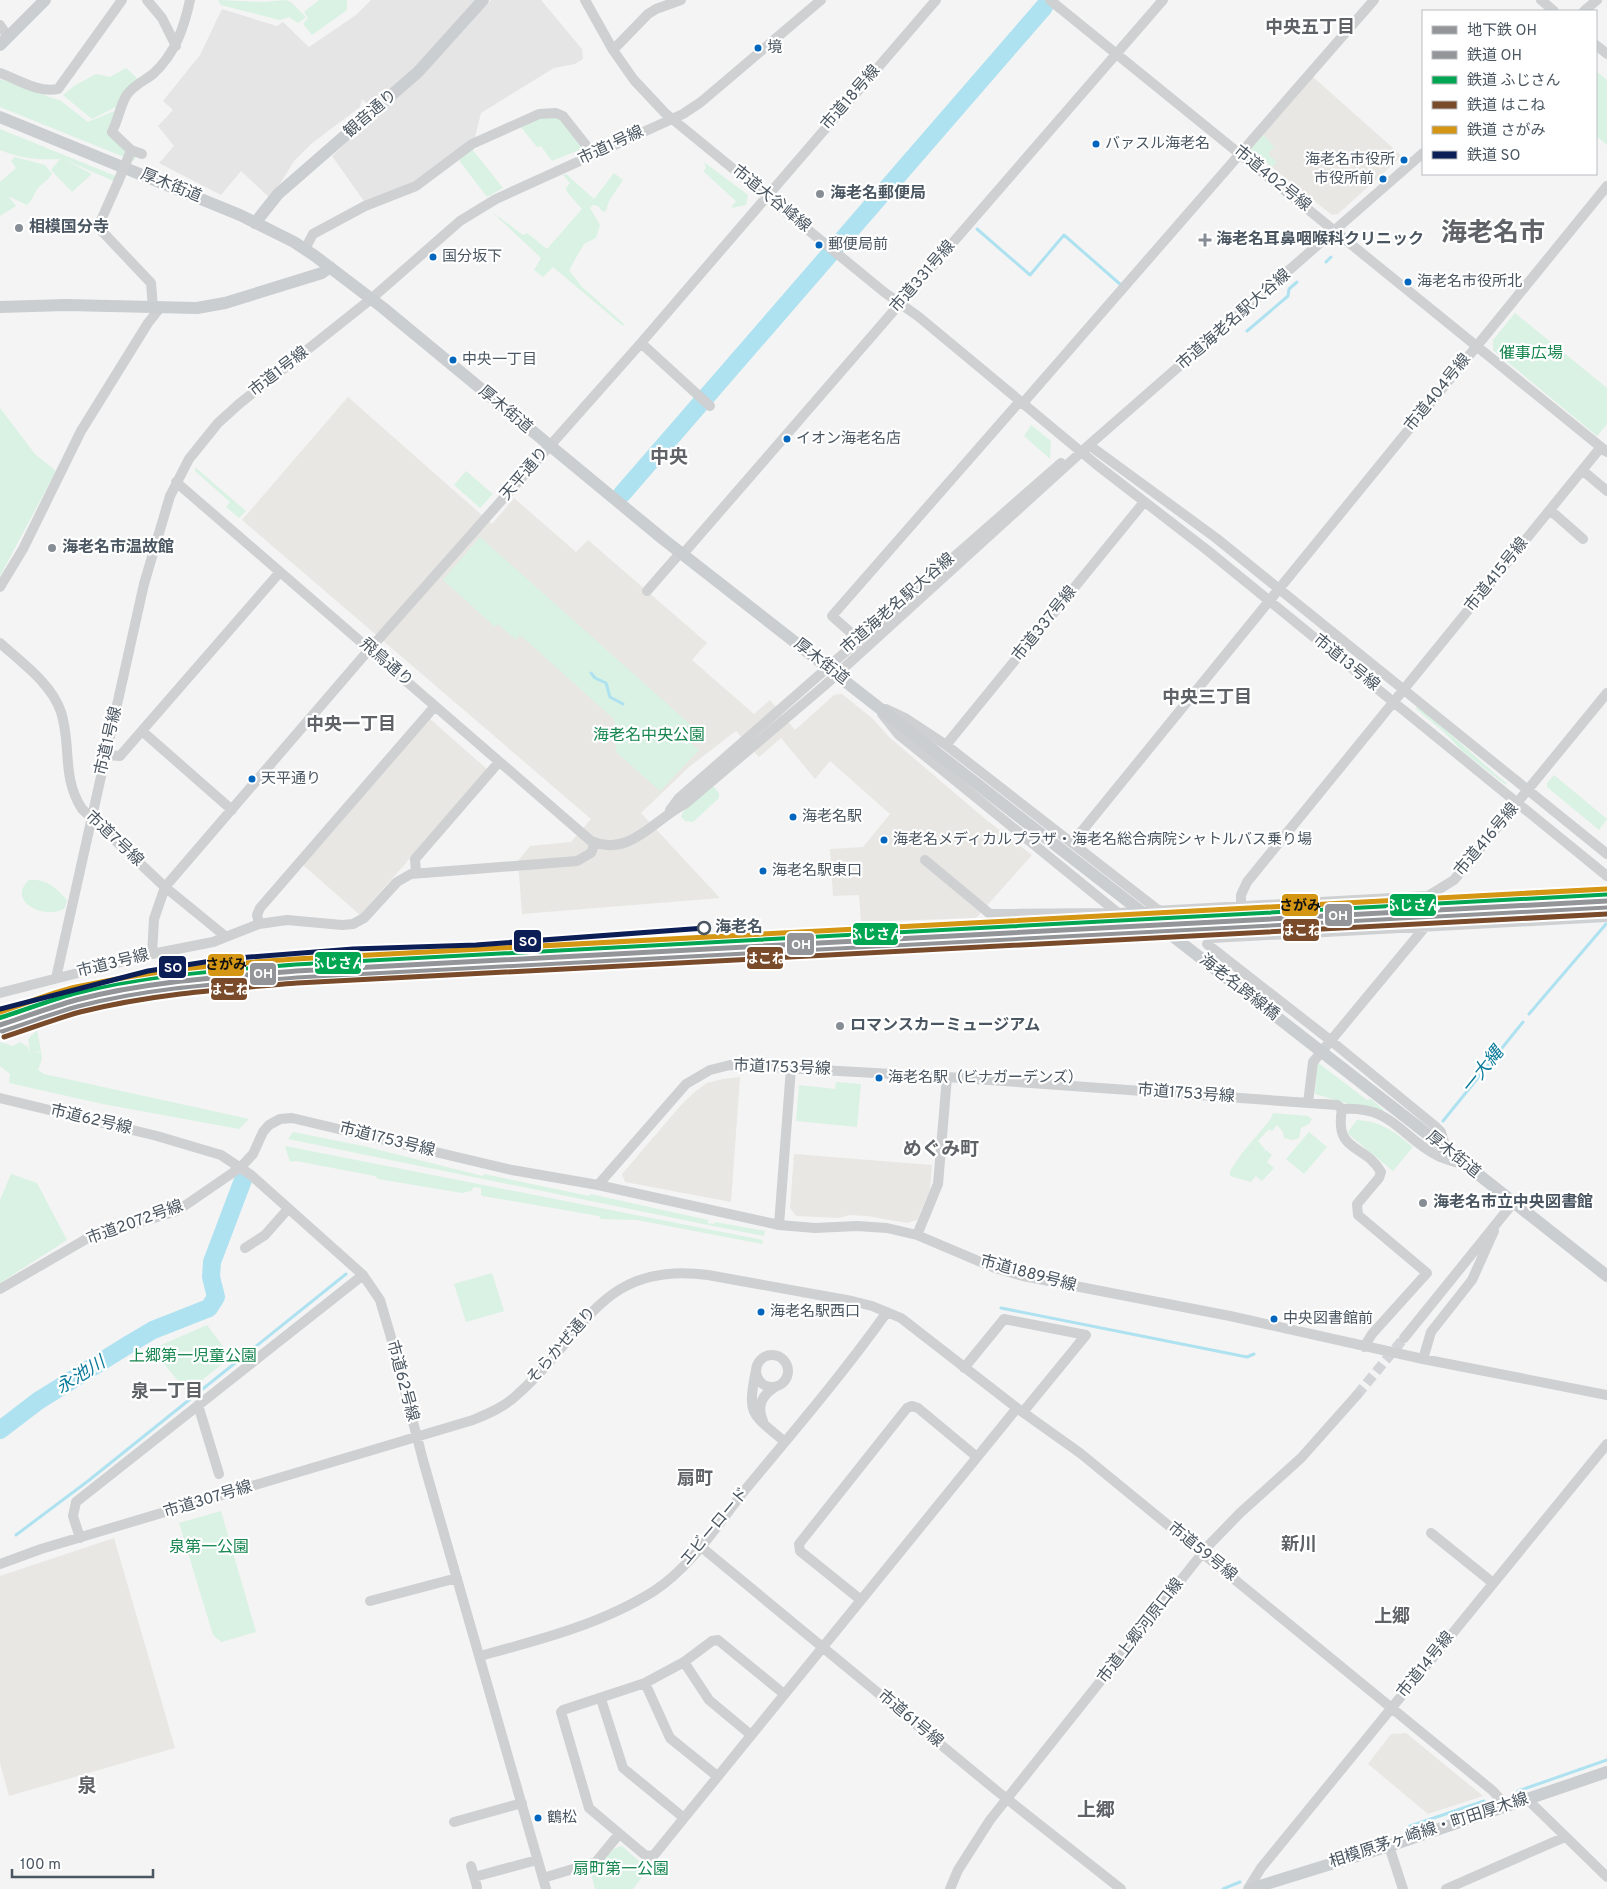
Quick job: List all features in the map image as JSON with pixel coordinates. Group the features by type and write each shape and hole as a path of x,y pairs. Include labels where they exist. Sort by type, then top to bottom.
{"main road":[{"path":"4,41 46,0"},
{"name":"観音通り","path":"255,223 278,194 418,72 483,0"},
{"name":"厚木街道","path":"0,117 196,196 255,223 305,249 371,299 549,447 919,739"},
{"path":"0,307 66,305 198,308 225,303 322,273 330,267"},
{"name":"海老名跨線橋","path":"919,739 1417,1126"},
{"name":"厚木街道","path":"1417,1126 1607,1276"},
{"name":"相模原茅ヶ崎線・町田厚木線","path":"1249,1889 1389,1846 1607,1772"}],"street":[{"path":"0,73 38,88 58,89 122,0"},
{"path":"148,0 162,18 176,46"},
{"path":"142,154 131,151 112,132 127,95 166,61 176,46 186,20 190,0"},
{"name":"市道大谷峰線","path":"585,0 613,50 634,80 672,119 1022,402 1083,449"},
{"path":"613,50 648,14 681,0"},
{"name":"市道1号線","path":"56,978 144,584 155,543 176,482 189,459 225,417 371,299 460,221 496,199 672,119 701,102 821,0"},
{"name":"市道18号線","path":"766,196 936,0"},
{"name":"市道331号線","path":"649,589 901,303 1163,0"},
{"path":"858,639 832,616 1374,0"},
{"path":"1541,0 1553,10"},
{"path":"1585,10 1597,0"},
{"name":"市道402号線","path":"1051,1 1604,450"},
{"path":"0,25 4,41"},
{"path":"1597,46 1607,54"},
{"path":"305,249 313,234 365,206 416,186 472,144 539,114 556,113 563,116 593,154"},
{"path":"0,587 23,549 81,431 156,308 151,283 98,227 131,151"},
{"name":"市道海老名駅大谷線","path":"596,843 610,846 630,842 670,811 678,798 832,670 1422,154"},
{"name":"市道404号線","path":"1072,842 1607,186"},
{"name":"天平通り","path":"165,887 371,649 641,343 766,196"},
{"path":"641,343 705,401"},
{"name":"市道海老名駅大谷線","path":"832,670 858,639 1083,449"},
{"name":"市道13号線","path":"1083,449 1144,502 1269,601 1607,876"},
{"name":"市道13号線","path":"1083,449 1216,538 1607,854"},
{"name":"市道415号線","path":"1241,907 1241,895 1247,882 1582,470 1604,450"},
{"path":"1582,470 1607,491"},
{"name":"飛鳥通り","path":"176,482 371,649 499,762 596,843"},
{"name":"市道337号線","path":"946,745 1144,502"},
{"path":"1550,510 1584,539"},
{"path":"106,755 120,756 280,572"},
{"name":"市道7号線","path":"0,643 40,679 53,697 61,714 73,795 92,820 165,887 225,936"},
{"name":"市道416号線","path":"927,861 990,914 1118,913 1428,896 1454,880 1607,693"},
{"path":"872,702 905,718 946,745 1158,910"},
{"path":"872,702 898,734 1118,913"},
{"path":"259,924 258,915 260,908 435,706"},
{"path":"142,731 232,810"},
{"path":"499,762 415,859 416,873 577,861 591,853 596,843"},
{"name":"市道3号線","path":"0,993 152,954 213,942 259,924 287,920 348,925 364,918 401,879 416,873"},
{"path":"152,954 154,918 165,887"},
{"path":"1446,1149 1441,1132 1330,1040 1207,944 1212,938 1607,917"},
{"path":"1308,1103 1313,1062 1425,927"},
{"name":"市道1753号線","path":"241,1167 253,1154 265,1129 277,1120 292,1118 512,1170 598,1185 676,1095 699,1076 730,1065 947,1077 1337,1105 1342,1109 1354,1108 1386,1116 1441,1158 1466,1165"},
{"path":"778,1225 791,1068"},
{"path":"917,1236 938,1184 947,1077"},
{"name":"市道62号線","path":"0,1098 188,1144 218,1154 241,1167 364,1275 380,1300 417,1438 546,1889"},
{"path":"1342,1109 1340,1127 1343,1138 1380,1172 1379,1178 1356,1206 1359,1217 1427,1273 1372,1334 1364,1347"},
{"name":"市道2072号線","path":"0,1289 88,1238 177,1211 241,1167"},
{"name":"市道1889号線","path":"598,1185 778,1225 815,1228 872,1226 917,1236 995,1268 1023,1276 1230,1316 1364,1347 1607,1396"},
{"path":"1404,1338 1513,1203"},
{"path":"245,1248 265,1235 288,1209"},
{"path":"1423,1359 1431,1332 1472,1280 1498,1221"},
{"name":"そらかぜ通り","path":"417,1438 464,1424 505,1405 533,1380 593,1309 621,1289 650,1278 677,1274 703,1274 846,1300 887,1312"},
{"path":"80,1538 73,1516 76,1502 364,1275"},
{"name":"市道59号線","path":"887,1312 901,1318 964,1368 1080,1454 1392,1707 1493,1791 1506,1806"},
{"name":"エビーロード","path":"480,1656 591,1622 629,1606 670,1579 700,1546 785,1442 887,1312"},
{"path":"784,1694 718,1640 712,1641 684,1662 645,1683 561,1712 589,1808 646,1856 650,1856 684,1818 977,1457 1086,1335 1004,1319 964,1368"},
{"path":"764,1424 760,1414 760,1402 787,1374 786,1364 779,1356 764,1357 756,1370 751,1408 756,1417 764,1424 785,1442"},
{"path":"756,1370 763,1384 777,1386"},
{"name":"市道上郷河原口線","path":"950,1889 958,1870 974,1844 1007,1799 1203,1553 1240,1513 1301,1458 1357,1395"},
{"path":"198,1405 219,1474"},
{"path":"861,1600 800,1551 799,1544 907,1408 912,1406 977,1457"},
{"name":"市道307号線","path":"0,1564 80,1538 417,1438"},
{"name":"市道14号線","path":"1249,1889 1261,1868 1607,1444"},
{"path":"1431,1533 1493,1583"},
{"name":"市道61号線","path":"700,1546 1007,1799 1121,1889"},
{"path":"370,1601 457,1578"},
{"path":"684,1662 708,1700 750,1735"},
{"path":"645,1683 670,1738 717,1776"},
{"path":"601,1699 623,1768 684,1818"},
{"path":"1526,1799 1607,1877"},
{"path":"454,1822 522,1803"},
{"path":"543,1878 596,1862 619,1834"},
{"path":"1446,1889 1565,1837"},
{"path":"1389,1846 1403,1889"},
{"path":"471,1866 476,1882 537,1860"}],"shaded area":[{"path":"371,0 480,0 417,68 372,108 362,99 360,107 311,144 294,161 271,199 241,171 221,195 159,163 174,146 158,126 173,110 163,101 200,55 222,9 277,26 283,22 309,47 356,15"},
{"path":"491,0 541,0 582,49 583,59 575,64 554,68 481,113 474,141 416,184 366,204 332,156 453,42"},
{"path":"1313,77 1402,156 1338,214 1332,215 1250,150"},
{"path":"348,397 492,524 514,498 576,552 588,540 707,643 692,660 754,714 770,700 795,730 834,695 842,694 873,719 889,737 984,818 1032,855 976,918 861,922 859,895 833,896 830,849 863,847 890,814 830,761 815,779 781,738 759,757 736,731 689,767 641,813 720,898 522,914 518,861 530,846 571,842 591,819 242,520"},
{"path":"429,718 488,770 360,915 303,865"},
{"path":"740,1077 731,1202 625,1182 622,1174 681,1105 697,1090 707,1083"},
{"path":"794,1154 932,1165 930,1190 917,1220 907,1223 867,1216 850,1215 839,1218 796,1216 790,1208"},
{"path":"114,1538 175,1748 9,1796 0,1763 0,1576"},
{"path":"1406,1733 1483,1796 1428,1814 1368,1764 1391,1734"}],"green space":[{"path":"218,0 263,2 286,0 292,3 306,17 298,23 289,17 280,20 221,5"},
{"path":"319,0 347,0 347,10 312,35 303,24 308,18 304,12"},
{"path":"126,68 139,80 120,105 92,119 63,95 74,86 96,74 110,77"},
{"path":"1597,72 1607,80 1607,145 1597,137"},
{"path":"0,79 61,101 88,122 117,110 113,126 136,156 134,161 0,107"},
{"path":"539,117 561,118 584,148 552,161 541,146 537,147 520,126"},
{"path":"0,129 118,177 116,182 65,160 92,174 72,192 51,170 60,159 30,158 0,150"},
{"path":"1263,134 1274,147 1268,154 1277,162 1272,167 1250,150"},
{"path":"472,149 503,188 487,197 458,159"},
{"path":"15,157 45,165 52,174 37,189 27,205 8,196 16,206 0,216 0,182 16,168 11,161"},
{"path":"704,162 748,195 746,205 731,208 736,201 703,171 706,168"},
{"path":"614,173 623,180 609,201 606,211 603,212 598,206 593,205 590,208 600,225 596,238 584,244 569,270 582,287 624,324 623,326 553,267 543,277 534,270 541,258 491,211 523,235 527,233 547,249 582,209 567,192 566,188 570,183 563,175 566,174 594,199"},
{"name":"催事広場","path":"1515,313 1607,388 1607,424 1597,436 1493,350 1493,340"},
{"path":"0,408 35,454 56,471 0,576"},
{"path":"1031,425 1051,441 1050,459 1024,436"},
{"path":"195,467 246,511 239,518 226,507 230,502 195,471"},
{"path":"466,471 493,494 480,508 454,485"},
{"name":"海老名中央公園","path":"480,537 692,726 683,736 699,750 660,791 616,752 614,719 520,635 516,640 498,624 495,627 443,580"},
{"path":"1417,706 1506,785 1463,752 1444,732 1416,709"},
{"path":"1554,775 1607,819 1599,830 1547,787 1547,783"},
{"path":"713,786 719,793 719,798 693,822 685,821 681,817 683,812"},
{"path":"29,880 46,882 55,888 67,900 65,908 48,912 39,911 31,907 25,902 22,895 23,888"},
{"path":"37,1030 41,1051 30,1053 28,1039"},
{"path":"0,1042 13,1046 20,1042 28,1047 30,1053 41,1052 42,1059 38,1070 44,1074 249,1119 239,1129 103,1104 9,1083 10,1074 0,1066"},
{"path":"1317,1062 1367,1100 1371,1099 1385,1111 1349,1104 1315,1094"},
{"path":"836,1082 861,1084 857,1127 796,1121 799,1085 835,1089"},
{"path":"1273,1113 1308,1116 1312,1119 1309,1124 1301,1128 1299,1138 1293,1140 1284,1138 1283,1132 1277,1125 1272,1131 1269,1129 1258,1141 1265,1149 1264,1152 1266,1150 1272,1155 1267,1162 1274,1168 1262,1181 1256,1176 1251,1182 1230,1176 1230,1171 1242,1153 1270,1120"},
{"path":"1357,1120 1381,1125 1413,1147 1393,1171 1347,1133"},
{"path":"293,1132 363,1146 483,1176 484,1174 589,1196 590,1194 708,1220 708,1223 714,1224 715,1222 765,1231 764,1236 288,1139"},
{"path":"1309,1132 1327,1147 1304,1174 1286,1159"},
{"path":"285,1146 763,1240 762,1244 637,1220 601,1219 599,1216 483,1196 481,1195 481,1188 474,1187 471,1191 462,1193 378,1179 375,1176 296,1161 290,1162"},
{"path":"11,1174 37,1183 67,1240 0,1283 0,1200"},
{"path":"492,1273 504,1311 466,1322 454,1284"},
{"name":"上郷第一児童公園","path":"207,1325 231,1357 187,1392 152,1349"},
{"name":"泉第一公園","path":"221,1511 256,1632 221,1642 213,1635 179,1523"},
{"name":"扇町第一公園","path":"622,1846 648,1869 633,1889 595,1889 590,1870 599,1865 617,1847"}],"waterway":[{"path":"622,494 1044,7"},
{"path":"977,229 1030,275 1064,235 1121,285"},
{"path":"1326,262 1331,257"},
{"path":"1247,331 1288,296 1289,289 1297,282"},
{"path":"591,673 595,678 606,683 610,697 623,704"},
{"name":"一大縄","path":"1529,1014 1606,924"},
{"name":"一大縄","path":"1443,1121 1523,1022"},
{"name":"永池川","path":"0,1430 38,1401 153,1330 209,1308 216,1297 211,1277 212,1262 243,1180"},
{"path":"16,1535 88,1481 346,1274"},
{"path":"1001,1308 1247,1357 1254,1354"},
{"path":"1518,1791 1607,1760"},
{"path":"1410,1826 1484,1801"},
{"path":"1223,1889 1240,1882"}],"tunnel":[{"path":"1357,1395 1404,1338"}],"metro line":[{"name":"OH","path":"0,1025 76,1000 130,988 241,975 1607,901"}],"rail line":[{"name":"さがみ","path":"0,1012 57,992 103,981 185,969 267,961 1606,889"},
{"name":"ふじさん","path":"0,1018 67,996 130,983 185,975 296,965 1607,895"},
{"name":"OH","path":"2,1031 78,1006 132,994 296,977 1607,907"},
{"name":"はこね","path":"4,1037 80,1012 134,1001 188,993 297,983 1607,914"},
{"name":"SO","path":"0,1009 148,971 224,959 353,949 476,945 705,928"}],"place":[{"name":"境","path":"758,48"},
{"name":"バァスル海老名","path":"1096,144"},
{"name":"海老名市役所","path":"1404,160"},
{"name":"市役所前","path":"1383,179"},
{"name":"海老名郵便局","path":"820,194"},
{"name":"相模国分寺","path":"19,228"},
{"name":"海老名耳鼻咽喉科クリニック","path":"1205,240"},
{"name":"郵便局前","path":"819,245"},
{"name":"国分坂下","path":"433,257"},
{"name":"海老名市役所北","path":"1408,282"},
{"name":"中央一丁目","path":"453,360"},
{"name":"イオン海老名店","path":"787,439"},
{"name":"海老名市温故館","path":"52,548"},
{"name":"天平通り","path":"252,779"},
{"name":"海老名駅","path":"793,817"},
{"name":"海老名メディカルプラザ・海老名総合病院シャトルバス乗り場","path":"884,840"},
{"name":"海老名駅東口","path":"763,871"},
{"name":"海老名","path":"704,928"},
{"name":"ロマンスカーミュージアム","path":"840,1026"},
{"name":"海老名駅（ビナガーデンズ）","path":"879,1078"},
{"name":"海老名市立中央図書館","path":"1423,1203"},
{"name":"海老名駅西口","path":"761,1312"},
{"name":"中央図書館前","path":"1274,1319"},
{"name":"鶴松","path":"538,1818"}],"district":[{"name":"中央五丁目","path":"1310,28"},
{"name":"海老名市","path":"1493,234"},
{"name":"中央","path":"669,458"},
{"name":"中央三丁目","path":"1207,698"},
{"name":"中央一丁目","path":"351,725"},
{"name":"めぐみ町","path":"941,1150"},
{"name":"泉一丁目","path":"167,1392"},
{"name":"扇町","path":"695,1479"},
{"name":"新川","path":"1299,1545"},
{"name":"上郷","path":"1392,1617"},
{"name":"泉","path":"87,1787"},
{"name":"上郷","path":"1096,1811"}]}
